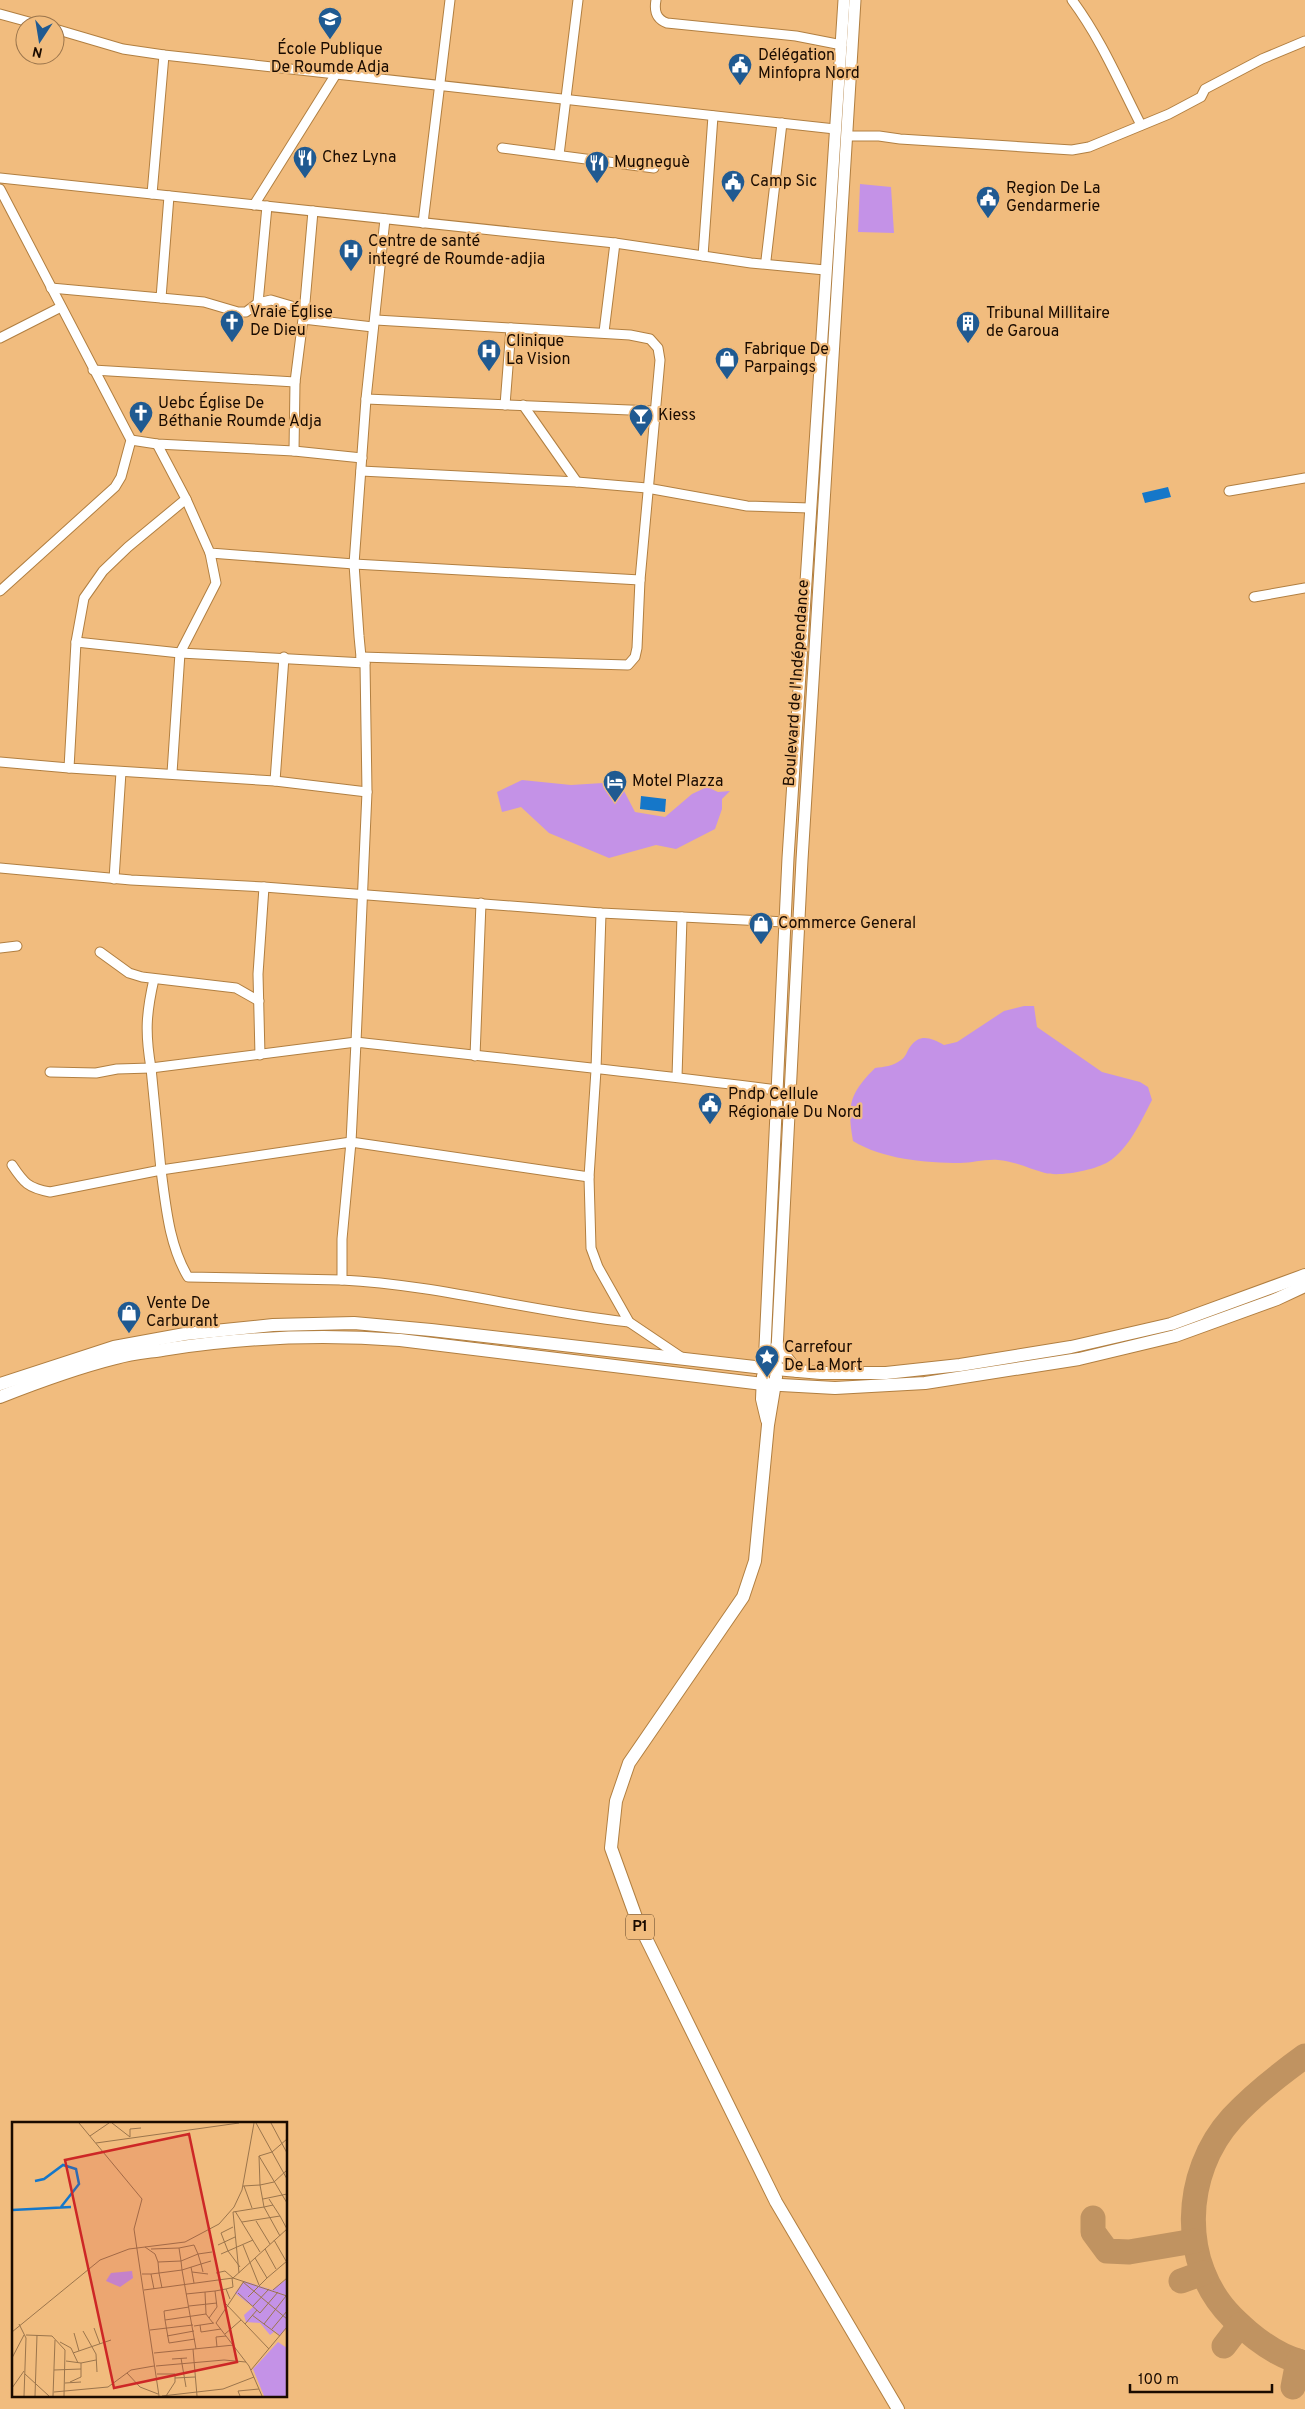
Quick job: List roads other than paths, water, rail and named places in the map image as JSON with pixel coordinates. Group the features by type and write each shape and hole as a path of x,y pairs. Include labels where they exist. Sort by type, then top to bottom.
{"main road":[{"name":"Boulevard de l'Indépendance","path":"770,1369 777,1090 785,922 834,129 844,0"},
{"name":"Boulevard de l'Indépendance","path":"770,1369 777,1346 802,860 855,0"},
{"path":"0,1384 114,1347 185,1334 273,1325 354,1323 770,1369 821,1373 886,1373 960,1365 1071,1348 1171,1324 1305,1276"},
{"path":"0,1397 46,1379 118,1358 200,1344 274,1337 353,1336 400,1340 769,1384 835,1388 925,1383 1062,1362 1175,1336 1277,1299 1305,1286"},
{"path":"777,1346 797,1371"},
{"path":"769,1384 770,1369"},
{"name":"P1","path":"769,1384 762,1399 768,1425 755,1561 743,1597 629,1763 616,1801 611,1848 637,1920 776,2202 898,2409"}],"street":[{"path":"423,223 450,0"},
{"path":"559,156 578,0"},
{"path":"656,0 654,10 667,23 796,36 842,45"},
{"path":"1072,0 1101,43 1141,125"},
{"path":"0,14 15,18"},
{"path":"65,33 123,49 164,55 834,129"},
{"path":"847,136 880,136 900,139 1072,150 1089,147 1201,97 1205,89 1262,59 1305,41"},
{"path":"152,194 164,55"},
{"path":"254,205 336,74"},
{"path":"702,256 714,116"},
{"path":"766,260 782,123"},
{"path":"502,148 654,168"},
{"path":"0,178 615,243 702,256 825,270"},
{"path":"0,190 130,440 121,477 115,487 0,590"},
{"path":"161,298 169,196"},
{"path":"258,303 267,206"},
{"path":"294,451 295,382 304,314 313,211"},
{"path":"342,1280 342,1239 351,1142 367,792 363,660 354,564 366,399 385,219"},
{"path":"604,332 615,243"},
{"path":"50,288 204,302 238,312 246,312 258,303 271,300 304,314 374,324 604,332 650,339 658,348 660,360 647,488 636,657 628,665 363,660 180,653 76,642"},
{"path":"0,338 61,308"},
{"path":"505,405 511,328"},
{"path":"93,370 295,382"},
{"path":"366,399 654,411"},
{"path":"523,405 577,482"},
{"path":"130,440 158,444 294,451 362,458"},
{"path":"158,444 186,499 210,553 216,583 180,653 172,773"},
{"path":"361,470 577,482 647,488 747,506 810,508"},
{"path":"1229,491 1305,478"},
{"path":"69,768 76,642 84,598 92,584 128,547 186,499"},
{"path":"210,553 354,564 640,580"},
{"path":"1254,597 1305,588"},
{"path":"275,781 284,657"},
{"path":"0,762 120,772 172,773 275,781 367,792"},
{"path":"114,879 120,772"},
{"path":"0,868 114,879 264,887 601,913 785,922"},
{"path":"260,1055 258,974 264,887"},
{"path":"475,1056 481,903"},
{"path":"601,913 596,1070 589,1177 591,1248 598,1267 628,1322"},
{"path":"677,1077 682,917"},
{"path":"0,948 17,946"},
{"path":"100,952 129,972 154,979 236,988 259,1001"},
{"path":"154,979 146,1010 146,1026 161,1170 171,1236 180,1262 188,1277 388,1282 529,1308 628,1322 683,1360"},
{"path":"50,1072 96,1073 117,1069 151,1068 356,1042 596,1070 677,1077 777,1090"},
{"path":"12,1166 23,1183 50,1192 161,1170 351,1142 589,1177"}],"water":[{"path":"1168,487 1171,497 1145,503 1142,493"},
{"path":"641,796 666,799 665,812 640,809"}],"place":[{"name":"École Publique De Roumde Adja","path":"330,40"},
{"name":"Délégation Minfopra Nord","path":"740,86"},
{"name":"Chez Lyna","path":"305,179"},
{"name":"Mugneguè","path":"597,184"},
{"name":"Camp Sic","path":"733,203"},
{"name":"Region De La Gendarmerie","path":"988,219"},
{"name":"Centre de santé integré de Roumde-adjia","path":"351,272"},
{"name":"Vraie Église De Dieu","path":"232,343"},
{"name":"Tribunal Millitaire de Garoua","path":"968,344"},
{"name":"Clinique La Vision","path":"489,372"},
{"name":"Fabrique De Parpaings","path":"727,380"},
{"name":"Uebc Église De Béthanie Roumde Adja","path":"141,434"},
{"name":"Kiess","path":"641,437"},
{"name":"Motel Plazza","path":"615,803"},
{"name":"Commerce General","path":"761,945"},
{"name":"Pndp Cellule Régionale Du Nord","path":"710,1125"},
{"name":"Vente De Carburant","path":"129,1334"},
{"name":"Carrefour De La Mort","path":"767,1378"}]}
